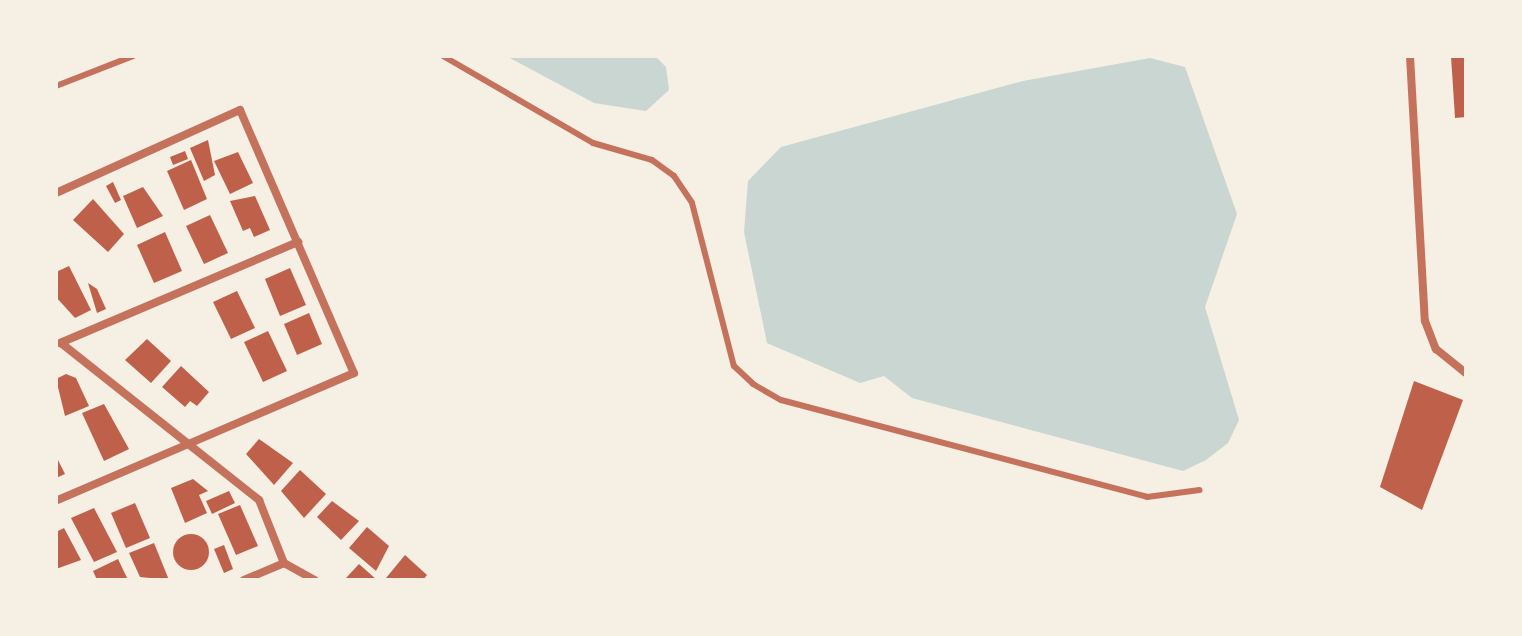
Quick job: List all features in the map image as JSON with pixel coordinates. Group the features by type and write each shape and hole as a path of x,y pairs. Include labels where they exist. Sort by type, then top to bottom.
{"street":[{"path":"1410,56 1425,321 1436,349 1466,373"},
{"path":"56,193 240,110 354,373 184,442 56,501"},
{"path":"298,242 59,344 259,500 284,563 315,580"},
{"path":"244,580 284,563"}],"lane":[{"path":"56,86 133,56"},
{"path":"443,56 593,143 652,160 674,176 692,203 734,366 753,384 781,400 1147,497 1200,490"}],"shaded area":[{"path":"506,56 655,56 666,67 669,90 646,111 594,103"},
{"path":"1150,58 1185,67 1237,214 1205,307 1239,420 1228,443 1206,460 1183,471 912,398 884,376 860,383 767,343 744,232 748,181 781,147 1023,81"}],"building":[{"path":"1451,56 1466,56 1466,117 1455,118"},
{"path":"208,140 215,175 204,181 190,148"},
{"path":"185,151 188,159 173,165 170,157"},
{"path":"238,152 253,183 230,194 214,161"},
{"path":"191,160 207,199 184,210 167,171"},
{"path":"113,182 121,200 115,203 106,186"},
{"path":"143,187 163,216 137,228 123,196"},
{"path":"255,196 270,230 254,237 250,228 243,231 230,201"},
{"path":"93,199 124,234 108,252 73,220"},
{"path":"210,215 228,253 204,264 186,226"},
{"path":"165,232 182,271 154,283 137,245"},
{"path":"69,266 91,310 75,318 56,297 56,272"},
{"path":"290,268 306,305 280,316 265,279"},
{"path":"88,283 97,289 106,309 97,313"},
{"path":"237,291 255,328 231,339 213,302"},
{"path":"309,313 322,344 297,355 284,324"},
{"path":"268,331 287,371 263,382 244,342"},
{"path":"147,339 171,361 151,383 125,360"},
{"path":"181,366 209,392 197,406 190,401 185,407 162,387"},
{"path":"66,374 76,378 89,406 65,416 56,379"},
{"path":"1414,381 1463,400 1422,510 1380,487"},
{"path":"104,404 129,449 104,461 82,413"},
{"path":"259,439 293,463 274,485 246,454"},
{"path":"56,456 65,474 56,478"},
{"path":"300,470 326,494 304,518 281,491"},
{"path":"193,479 208,491 199,495 207,513 185,523 171,488"},
{"path":"229,491 235,503 212,514 206,501"},
{"path":"332,501 359,521 341,540 317,517"},
{"path":"135,503 150,538 126,548 111,513"},
{"path":"240,505 258,546 236,555 218,514"},
{"path":"94,508 117,552 94,562 71,518"},
{"path":"367,527 389,546 376,571 349,548"},
{"path":"64,528 81,560 56,569 56,532"},
{"path":"191,534 204,539 209,552 204,565 191,570 178,565 173,552 178,539"},
{"path":"154,543 169,580 140,577 129,553"},
{"path":"224,545 233,569 224,573 214,549"},
{"path":"405,555 427,575 423,580 386,578"},
{"path":"118,559 128,580 97,580 93,571"},
{"path":"359,564 377,580 346,578"}]}
